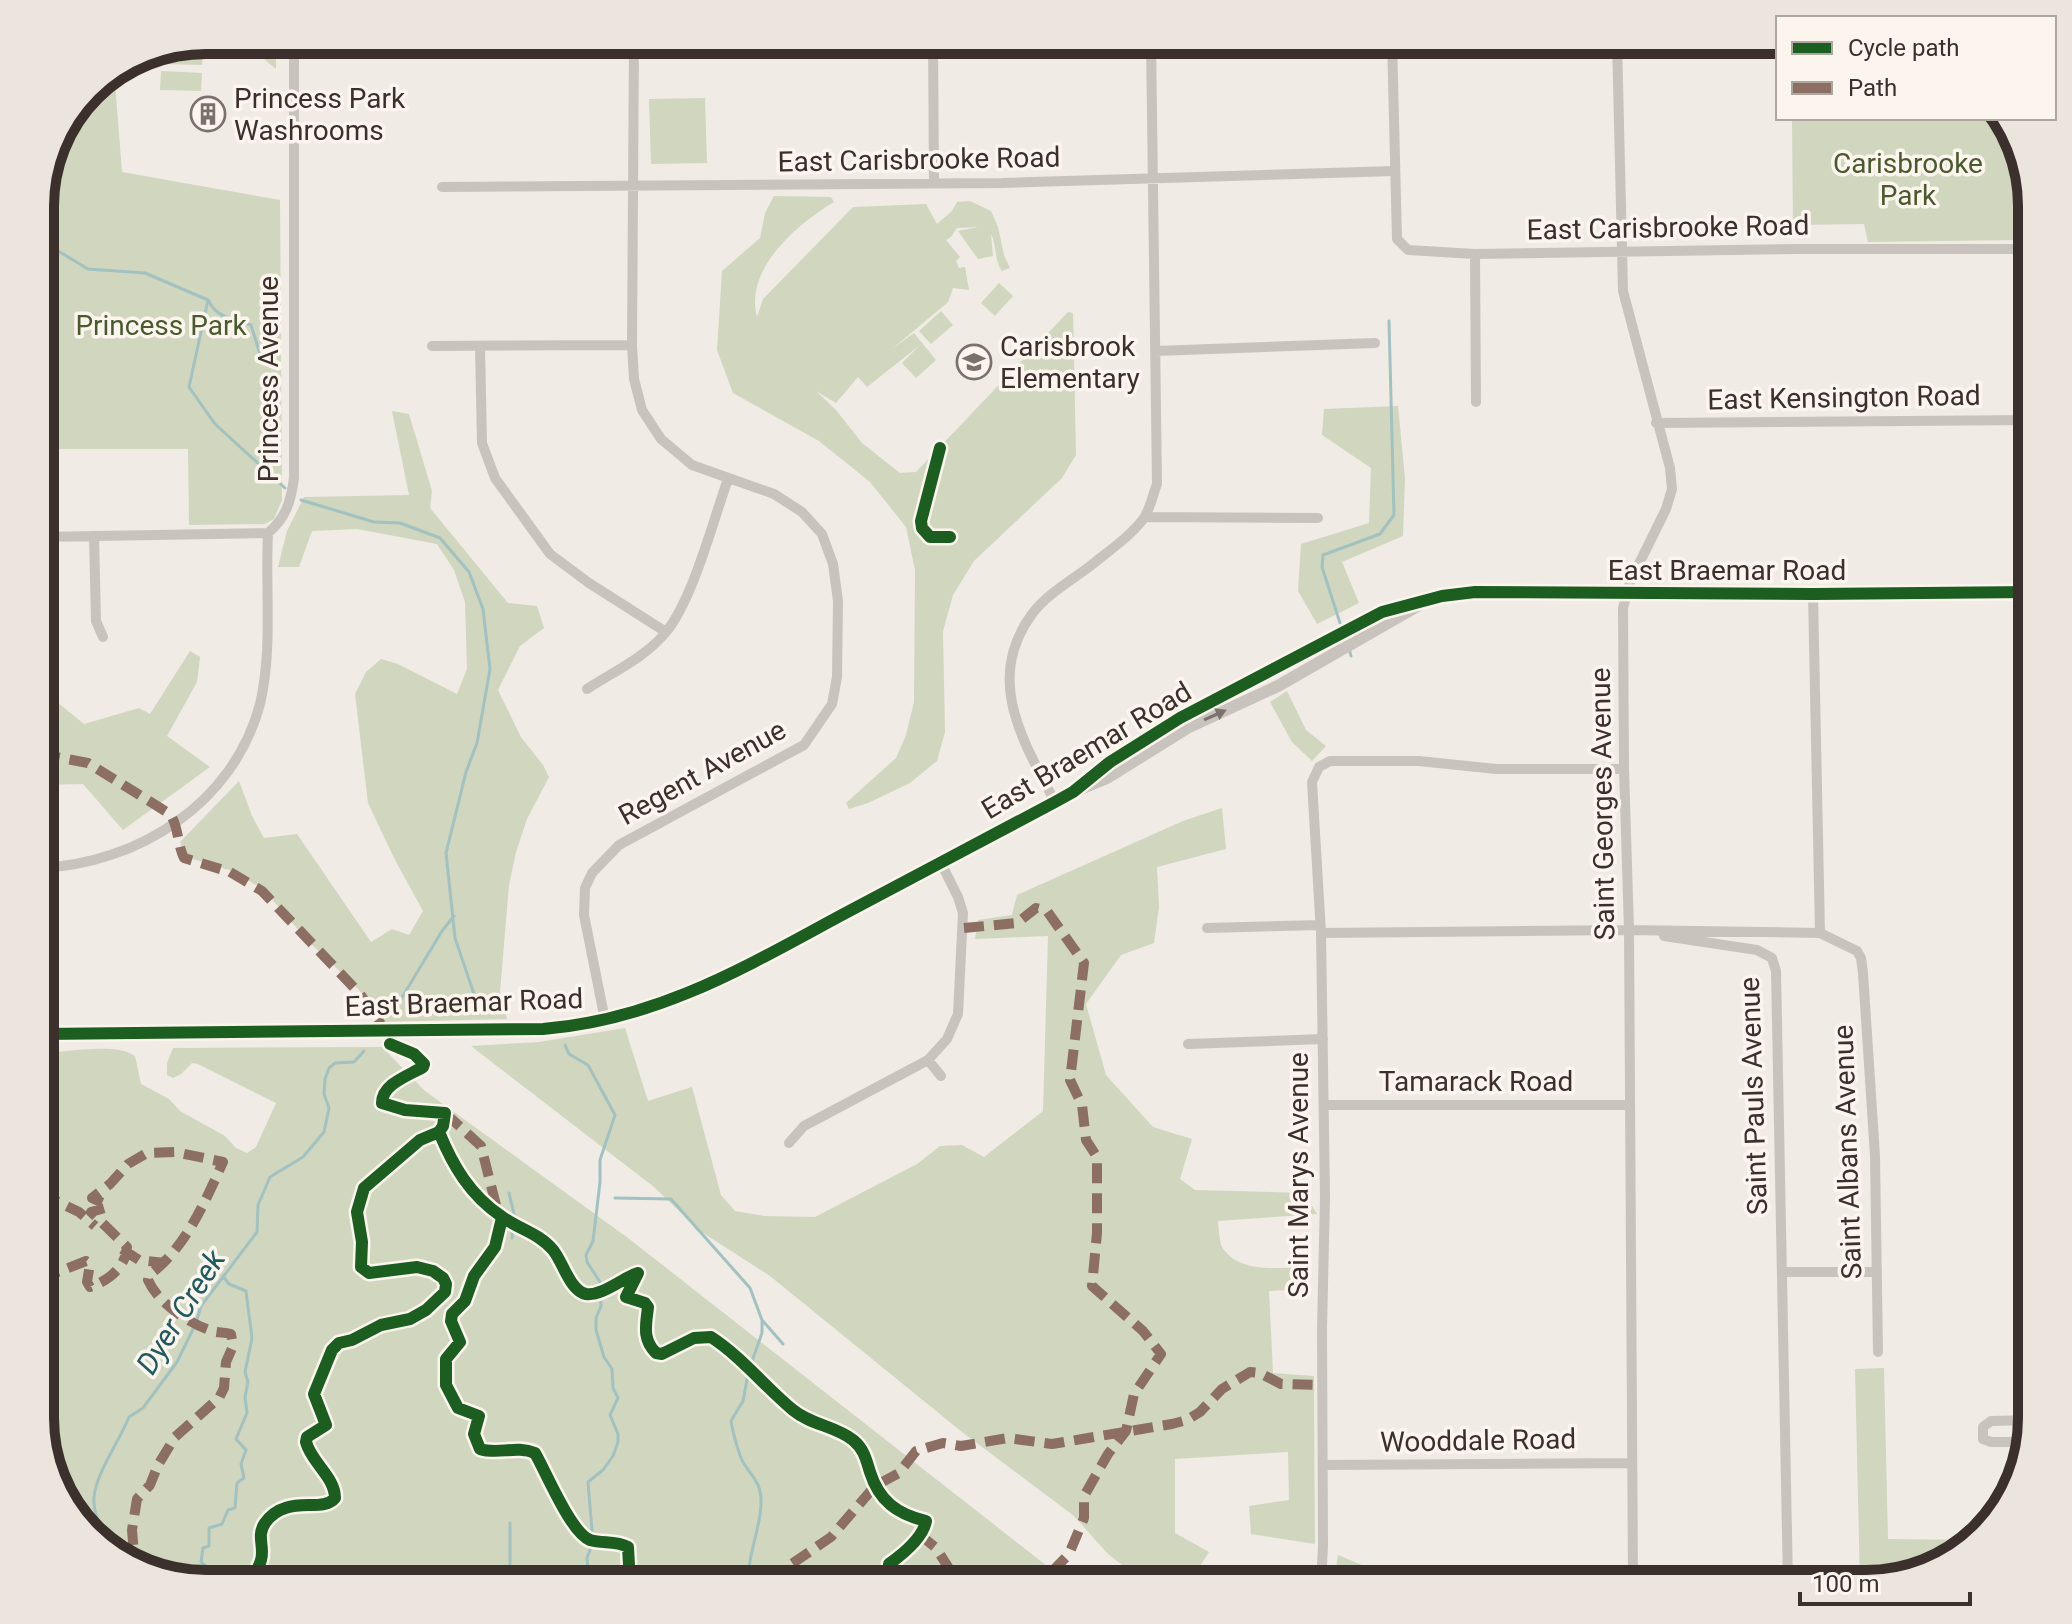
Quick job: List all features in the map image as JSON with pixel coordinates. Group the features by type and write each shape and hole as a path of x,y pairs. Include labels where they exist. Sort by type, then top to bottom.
{"street":[{"name":"Princess Avenue","path":"268,533 280,523 291,501 294,478 294,54"},
{"name":"Regent Avenue","path":"605,1020 584,915 585,888 592,873 619,845 804,745 832,704 837,677 838,601 833,564 822,534 802,512 774,494 692,465 661,439 642,410 634,379 632,345 634,54"},
{"path":"933,54 934,183"},
{"path":"1055,802 1015,720 1008,679 1023,629 1033,613 1118,544 1145,517 1157,484 1151,54"},
{"path":"1392,54 1395,171"},
{"name":"Saint Georges Avenue","path":"1617,54 1623,291 1670,468 1672,489 1666,509 1630,582 1623,608 1624,769 1635,931 1629,1105 1633,1570"},
{"name":"East Carisbrooke Road","path":"442,187 934,183 1395,171 1397,239 1408,250 1475,254 2018,249"},
{"path":"1475,254 1476,402"},
{"path":"1155,351 1375,343"},
{"path":"432,346 632,345"},
{"path":"480,347 482,443 495,478 550,554 666,632"},
{"name":"East Kensington Road","path":"1656,423 2018,420"},
{"path":"587,689 642,653 666,632 681,609 728,479"},
{"path":"1145,517 1318,518"},
{"path":"54,537 268,533 265,581 267,651 260,704 246,739 219,782 198,806 177,823 136,847 88,863 54,867"},
{"path":"94,536 96,621 103,637"},
{"name":"East Braemar Road","path":"54,1034 543,1029 605,1020 656,1007 705,988 1073,792 1107,778 1189,727 1278,686 1426,601 1457,593 2018,592"},
{"path":"1207,928 1820,933 1813,594"},
{"name":"Saint Marys Avenue","path":"1321,1570 1324,1105 1320,929 1311,788 1319,767 1330,761 1419,761 1496,769 1624,769"},
{"path":"789,1143 804,1126 928,1060 947,1039 958,1014 963,913 941,863"},
{"name":"Saint Pauls Avenue","path":"1635,931 1757,950 1772,958 1776,971 1788,1570"},
{"name":"Saint Albans Avenue","path":"1820,933 1857,951 1861,958 1875,1156 1878,1352"},
{"path":"1188,1044 1323,1039"},
{"path":"928,1060 941,1076"},
{"name":"Tamarack Road","path":"1324,1105 1629,1105"},
{"path":"1782,1272 1877,1272"},
{"path":"2016,1442 1983,1439 1983,1427 1991,1421 2018,1420"},
{"name":"Wooddale Road","path":"1324,1465 1632,1463"}],"green space":[{"path":"203,54 202,65 161,64 161,61 176,57"},
{"path":"258,54 276,54 276,69"},
{"path":"161,71 202,73 201,91 160,90"},
{"name":"Princess Park","path":"115,85 122,172 280,200 282,500 274,519 265,524 189,525 188,449 54,449 54,196 57,176 70,139 85,113"},
{"path":"705,98 707,163 651,164 649,99"},
{"name":"Carisbrooke Park","path":"1792,120 1992,120 2010,157 2017,186 2018,240 1868,242 1864,224 1801,225 1800,235 1793,235"},
{"path":"774,196 831,197 834,202 790,235 766,265 755,299 757,317 763,299 853,207 926,204 937,224 957,202 970,201 991,211 1010,268 1002,271 999,267 991,234 993,256 978,259 958,231 978,227 957,228 946,240 960,257 956,261 959,268 965,267 969,290 953,288 948,302 892,349 914,333 936,360 916,378 902,363 920,345 867,387 858,377 836,403 816,391 862,443 900,473 916,472 1068,312 1073,313 1076,455 1062,478 974,561 953,595 943,631 945,732 937,761 910,783 849,809 846,803 896,758 906,735 914,702 915,570 906,527 870,482 819,441 733,393 717,350 722,271 760,238 765,213"},
{"path":"999,283 1013,296 995,316 981,303"},
{"path":"941,311 953,325 931,344 919,331"},
{"path":"1398,406 1405,478 1403,536 1342,562 1359,603 1317,624 1298,591 1301,544 1369,523 1371,468 1322,435 1324,409"},
{"path":"392,411 409,414 432,491 430,508 508,603 537,606 544,628 520,646 498,690 521,737 549,777 527,819 509,885 500,992 507,1019 382,1022 358,989 308,941 263,889 232,871 186,857 180,842 239,781 264,838 297,834 371,942 392,929 409,935 423,911 368,803 355,694 366,672 381,659 398,664 457,694 467,669 465,602 454,570 437,544 357,529 312,531 299,567 278,567 287,531 304,497 409,495"},
{"path":"190,651 200,657 197,682 167,736 210,767 123,830 83,784 54,785 54,699 84,724 139,708 150,714"},
{"path":"1287,691 1306,730 1326,746 1312,761 1292,742 1270,702"},
{"path":"1222,808 1226,849 1157,867 1159,907 1154,943 1121,955 1086,1004 1106,1075 1153,1127 1192,1139 1180,1179 1195,1190 1304,1193 1317,1214 1218,1221 1222,1247 1238,1261 1258,1267 1302,1267 1304,1289 1269,1291 1273,1373 1314,1376 1315,1544 1251,1534 1249,1506 1289,1500 1288,1452 1175,1459 1175,1533 1209,1552 1198,1570 1129,1570 1108,1554 1074,1516 962,1432 770,1276 700,1231 654,1187 471,1046 539,1042 625,1028 648,1101 692,1087 721,1195 735,1211 764,1216 815,1217 917,1164 940,1146 962,1145 984,1157 1043,1111 1048,936 975,939 978,920 1012,915 1017,895 1183,821"},
{"path":"382,1047 425,1091 628,1238 1052,1570 206,1570 166,1565 130,1550 98,1526 85,1511 66,1476 57,1448 54,1428 54,1053 116,1050 135,1056 141,1084 169,1099 180,1111 225,1136 236,1148 247,1153 256,1147 276,1103 198,1064 192,1063 173,1078 167,1075 167,1063 173,1048"},
{"path":"1884,1368 1888,1539 1958,1540 1915,1562 1886,1569 1860,1570 1855,1369"},
{"path":"1338,1555 1370,1570 1336,1570"}],"waterway":[{"path":"54,248 88,269 145,273 208,300 189,387 215,424 285,488"},
{"path":"209,301 221,314 251,325 261,357"},
{"path":"1340,623 1322,567 1323,555 1380,534 1394,515 1389,321"},
{"path":"301,500 374,522 400,523 440,538 469,572 483,609 490,669 477,743 466,772 446,853 455,938 474,994 483,1010"},
{"path":"1350,652 1351,656"},
{"path":"392,1014 454,916"},
{"path":"565,1045 569,1054 588,1065 615,1115 600,1160 593,1241 586,1255 600,1282 601,1306 596,1318 596,1330 604,1357 612,1369 613,1388 618,1398 610,1415 618,1442 603,1470 588,1482 593,1542 587,1558 588,1570"},
{"name":"Dyer Creek","path":"96,1524 94,1500 99,1478 129,1417 143,1408 177,1362 201,1306 257,1232 258,1205 270,1177 303,1157 324,1132 329,1108 324,1094 325,1079 329,1068 335,1063 354,1062 364,1051"},
{"path":"509,1193 514,1214 512,1238"},
{"path":"615,1198 671,1199 750,1288 762,1320 783,1344"},
{"path":"206,1570 201,1562 203,1548 209,1546 209,1528 222,1524 228,1510 235,1508 237,1483 244,1478 241,1464 246,1450 236,1439 247,1413 245,1397 248,1382 245,1372 252,1338 246,1291 229,1284 223,1276"},
{"path":"751,1364 762,1333 762,1321"},
{"path":"749,1369 743,1401 731,1421 741,1458 761,1495 749,1570"},
{"path":"509,1570 510,1523"}],"marked path":[{"path":"54,757 88,763 170,814 184,858 230,872 262,891 360,994 381,1024"},
{"path":"964,928 1017,923 1036,908 1047,911 1084,963 1070,1080 1082,1105 1086,1140 1097,1157 1097,1233 1092,1286 1143,1331 1161,1354 1134,1394 1126,1431 1108,1454 1084,1496 1084,1518 1069,1554 1054,1570"},
{"path":"445,1113 481,1146 497,1209"},
{"path":"54,1274 86,1261 90,1264 87,1282 90,1287 120,1267 127,1247 91,1212 107,1205 92,1198 128,1164 147,1153 175,1152 223,1162 183,1238 149,1275 148,1280 166,1304 193,1323 212,1331 231,1334 233,1346 226,1362 224,1388 219,1398 175,1437 150,1485 137,1499 132,1530 134,1552"},
{"path":"54,1200 79,1212 95,1226"},
{"path":"122,1249 139,1260 165,1263"},
{"path":"783,1570 831,1537 875,1486 899,1473 916,1451 943,1443 961,1446 1008,1438 1052,1444 1172,1424 1200,1412 1222,1389 1250,1372 1260,1373 1281,1384 1322,1385"},
{"path":"919,1534 936,1548 950,1570"}],"cycle path":[{"path":"940,448 921,521 922,528 930,537 950,537"},
{"path":"54,1034 543,1029 623,1015 696,989 767,955 1073,792 1110,762 1180,718 1382,612 1442,596 1475,592 2018,592"},
{"path":"390,1044 414,1054 424,1064 391,1086 382,1103 405,1110 445,1113 439,1132 464,1179 490,1208 547,1244 580,1292 599,1292 638,1273 626,1297 645,1303 648,1307 647,1337 656,1353 662,1354 694,1338 711,1337 793,1410 857,1443 878,1491 890,1505 926,1521 917,1539 889,1564 894,1570"},
{"path":"256,1570 261,1560 262,1528 274,1514 293,1506 322,1504 335,1498 331,1483 306,1442 307,1437 326,1425 314,1394 332,1350 339,1343 381,1325 410,1319 426,1310 445,1292 443,1278 433,1271 417,1267 369,1273 361,1267 362,1242 357,1212 364,1188 420,1140 439,1132"},
{"path":"502,1218 495,1247 474,1276 465,1301 452,1314 451,1321 460,1342 446,1359 446,1385 458,1408 479,1416 474,1434 480,1449 535,1453 575,1526 590,1540 628,1547 629,1570"}],"place":[{"name":"Princess Park Washrooms","path":"208,114"},
{"name":"Carisbrook Elementary","path":"974,362"}]}
